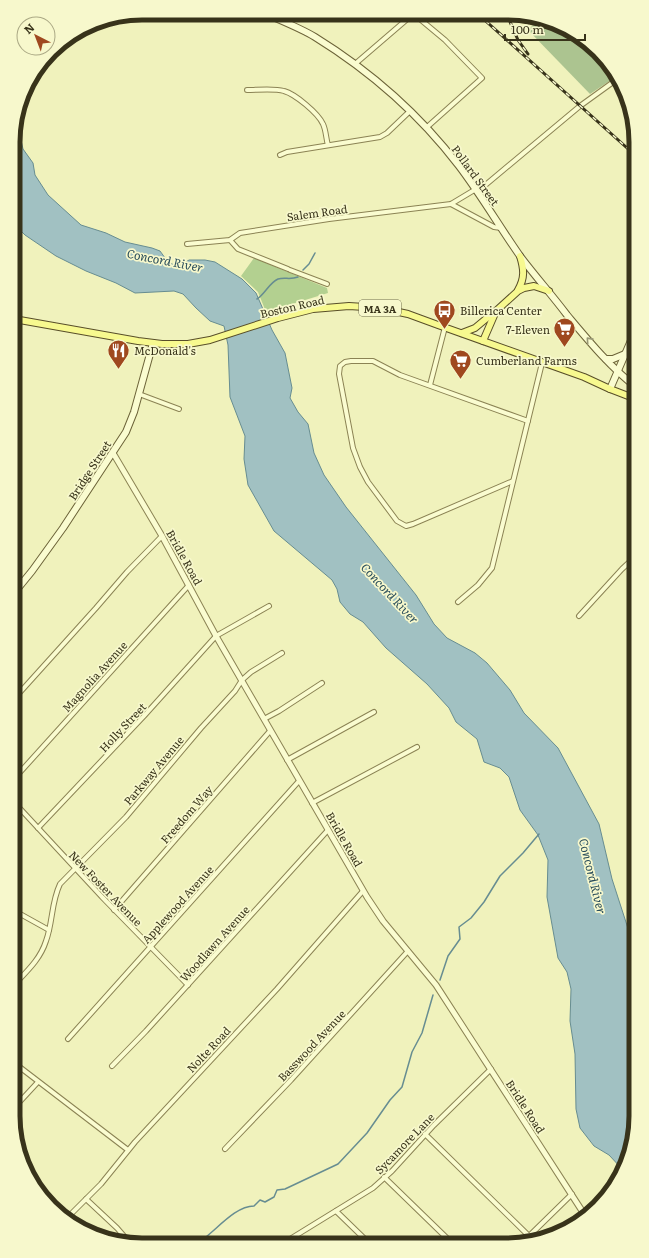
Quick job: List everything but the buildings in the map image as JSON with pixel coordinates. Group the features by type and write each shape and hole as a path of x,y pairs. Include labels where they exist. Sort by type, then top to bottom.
{"main road":[{"name":"Pollard Street","path":"286,20 356,64 410,111 449,153 476,189 520,256 581,331 618,372 629,381"},
{"path":"518,291 522,284 524,274 520,256"},
{"path":"462,333 475,328 518,291 524,288 534,286 549,291"},
{"name":"Boston Road","path":"20,320 153,343 188,344 210,340 278,318 313,310 334,307 370,307 408,314 584,377 629,396"},
{"path":"483,341 496,311"},
{"name":"Bridge Street","path":"20,586 32,571 126,432 139,394 153,343"},
{"path":"610,389 629,345"},
{"path":"606,359 613,360 625,354"}],"street":[{"path":"356,64 406,20"},
{"path":"421,20 445,40 482,78 426,128"},
{"name":"Salem Road","path":"187,244 230,240 240,233 329,219 452,204 476,189 483,187 580,106 613,82"},
{"path":"247,90 279,90 294,96 313,111 320,119 323,124 328,145"},
{"path":"280,156 287,152 380,137 387,133 410,111"},
{"path":"452,204 494,227 501,228"},
{"path":"230,240 238,249 327,284"},
{"path":"430,385 445,327"},
{"path":"513,481 413,524 406,526 397,522 368,482 356,459 339,374 340,366 345,362 351,361 373,361 400,375 528,422"},
{"path":"458,602 478,585 492,568 542,363"},
{"path":"139,394 179,409"},
{"name":"Bridle Road","path":"113,453 162,536 216,636 363,891 383,921 436,984 583,1211"},
{"path":"20,693 126,572 162,536"},
{"path":"579,616 629,562"},
{"name":"Magnolia Avenue","path":"20,772 189,585"},
{"name":"Holly Street","path":"38,828 144,716 216,636 269,606"},
{"name":"Parkway Avenue","path":"20,978 37,960 46,942 55,894 60,884 126,817 200,728 235,691 242,680 251,672 282,653"},
{"path":"264,719 322,683"},
{"path":"287,760 374,712"},
{"name":"Freedom Way","path":"114,910 270,730"},
{"path":"312,803 417,747"},
{"name":"Applewood Avenue","path":"68,1039 299,781"},
{"name":"New Foster Avenue","path":"20,809 114,910 188,985"},
{"name":"Woodlawn Avenue","path":"112,1066 188,985 328,830"},
{"name":"Nolte Road","path":"70,1215 106,1178 128,1150 277,989 363,891"},
{"path":"20,914 49,930"},
{"name":"Basswood Avenue","path":"225,1149 296,1074 408,951"},
{"path":"20,1068 128,1150"},
{"name":"Sycamore Lane","path":"293,1238 373,1188 392,1171 425,1134 491,1069"},
{"path":"20,1101 38,1082"},
{"path":"425,1134 529,1236 572,1194"},
{"path":"384,1177 447,1238"},
{"path":"86,1199 125,1237"},
{"path":"336,1211 364,1238"}],"green space":[{"path":"535,23 546,26 575,41 588,50 599,61 611,80 590,94 528,30"},
{"path":"254,258 327,288 328,293 266,312 258,292 241,276"}],"water":[{"name":"Concord River","path":"20,137 23,149 33,163 35,175 48,195 81,225 106,233 125,242 160,251 168,262 178,267 189,260 205,260 215,262 242,279 256,293 272,330 285,353 292,388 290,398 298,412 308,424 314,453 324,475 346,507 416,595 434,624 447,638 475,653 487,663 510,690 524,713 558,748 599,824 612,879 629,932 629,1124 627,1140 618,1165 609,1155 594,1146 580,1128 576,1109 575,1054 570,1021 571,989 567,972 558,958 547,897 548,860 538,835 520,810 509,777 500,768 484,762 477,739 456,722 449,708 427,684 386,648 363,622 350,614 340,602 337,589 332,580 274,531 248,485 244,459 245,436 230,397 228,345 224,326 210,321 183,294 174,291 135,293 56,256 20,230"}],"waterway":[{"path":"303,270 309,264 315,253"},
{"path":"257,299 272,283 278,279 298,277"},
{"path":"440,980 448,956 460,939 459,927 471,918 484,902 500,876 523,853 539,834"},
{"path":"205,1238 238,1211 246,1207 254,1206 260,1200 265,1202 274,1197 277,1190 285,1189 338,1164 367,1133 390,1100 402,1087 412,1052 422,1033 433,995"}],"railway":[{"path":"485,20 629,150"},
{"path":"509,20 518,40 528,54"}],"place":[{"name":"Billerica Center","path":"445,330"},
{"name":"7-Eleven","path":"565,348"},
{"name":"McDonald's","path":"118,370"},
{"name":"Cumberland Farms","path":"460,380"}]}
